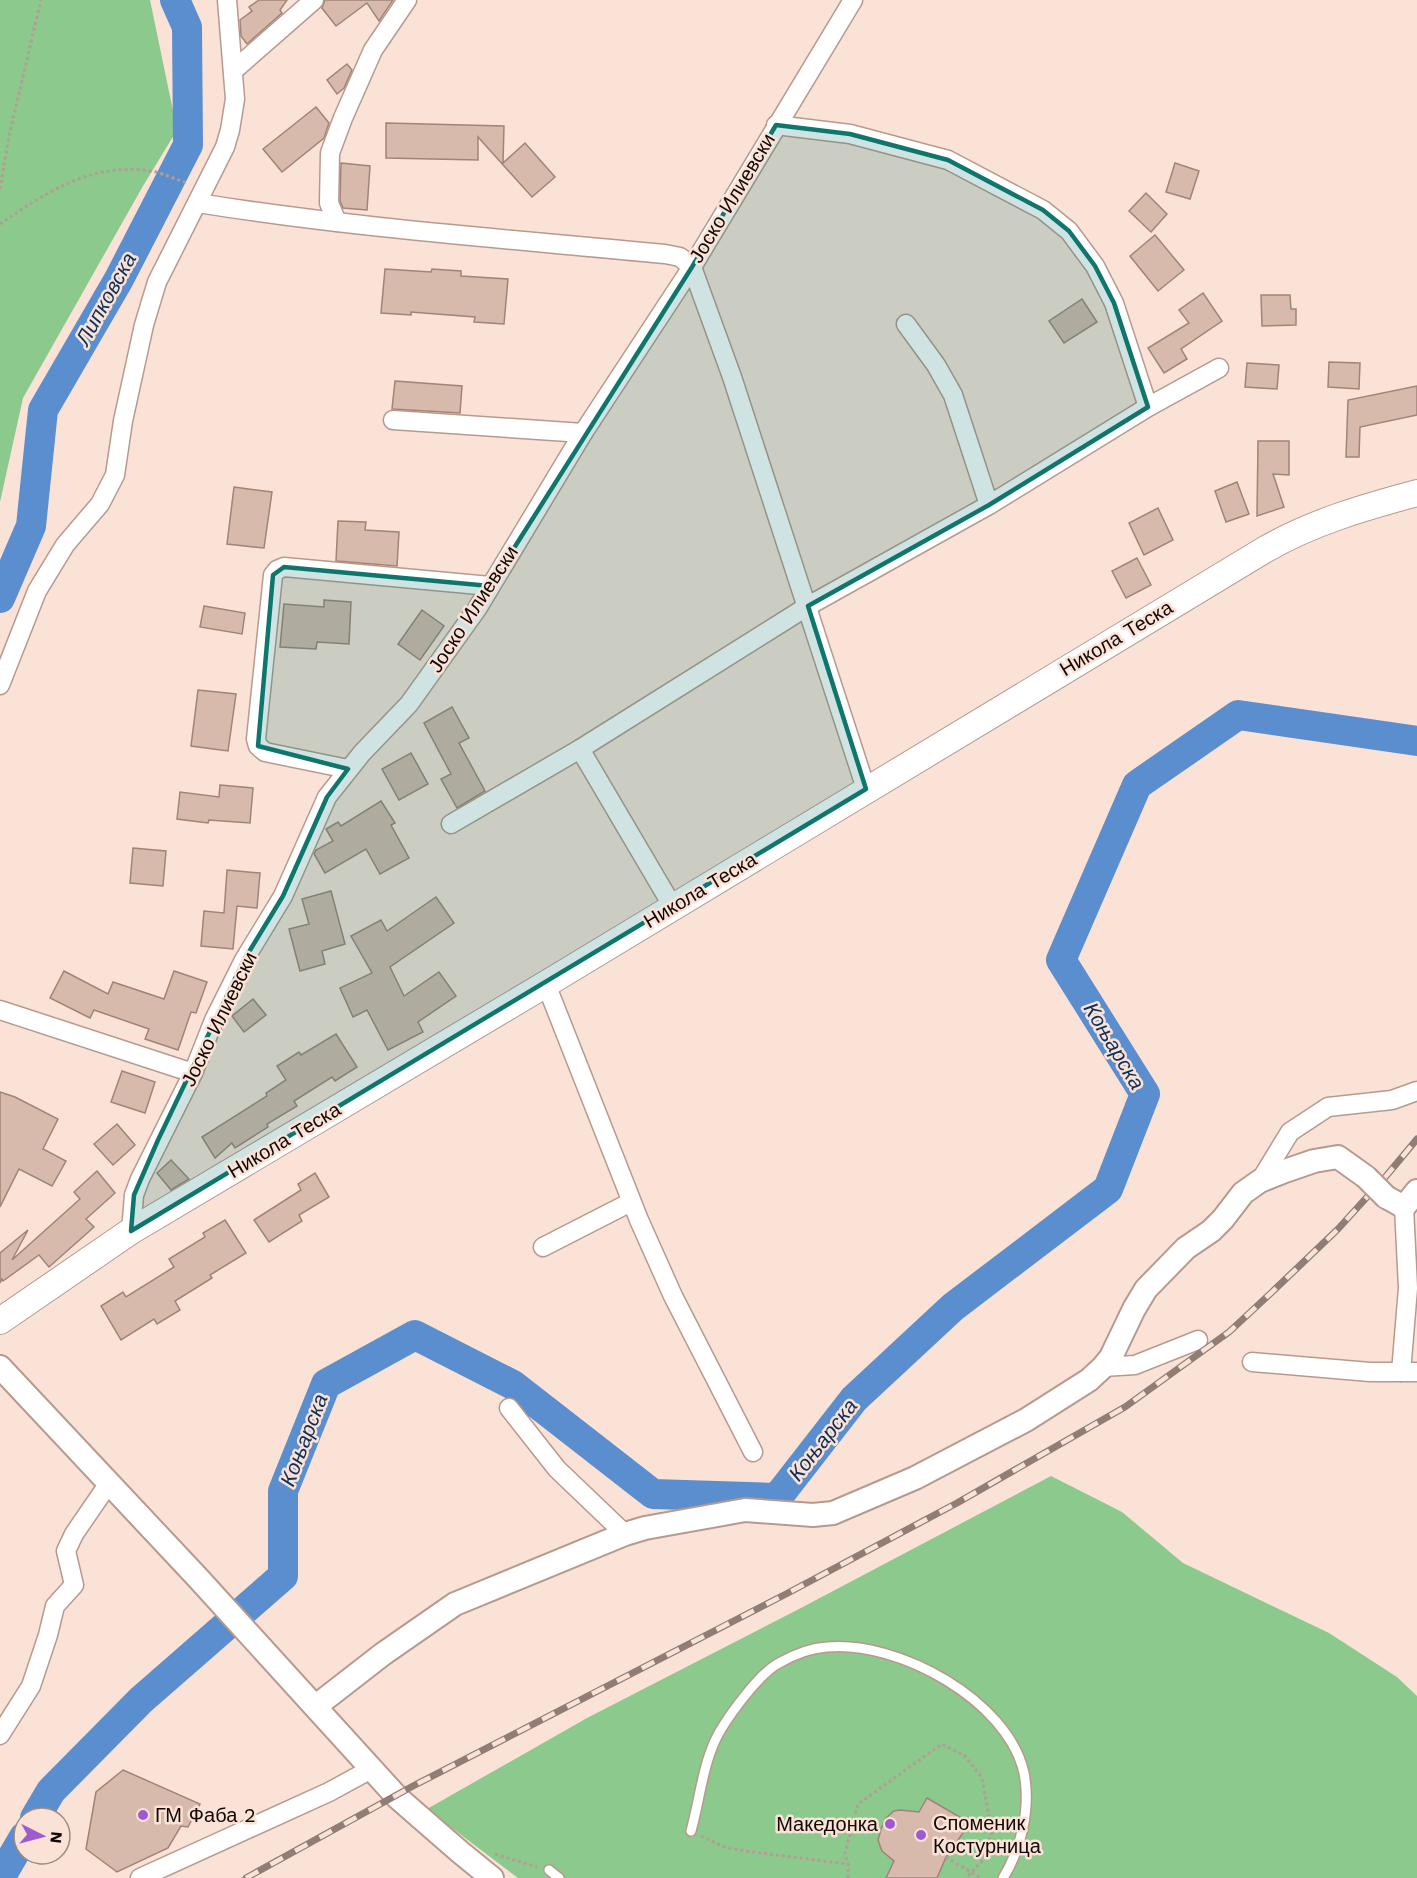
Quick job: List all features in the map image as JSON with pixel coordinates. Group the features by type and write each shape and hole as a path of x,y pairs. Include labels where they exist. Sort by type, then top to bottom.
{"main road":[{"name":"Никола Теска","path":"0,1321 131,1231 546,984 1291,534 1315,524 1417,493"}],"street":[{"path":"0,685 37,591 65,545 99,504 115,475 123,421 144,325 157,282 225,147 235,99 227,0"},
{"path":"233,71 314,0"},
{"path":"337,222 328,203 330,153 374,50 407,0"},
{"name":"Јоско Илиевски","path":"131,1231 134,1195 158,1140 194,1073 214,1020 244,960 283,896 327,797 348,769 422,688 477,609 583,433 692,267 853,0"},
{"path":"776,125 850,134 948,160 1043,210 1069,231 1095,266 1114,303 1148,407"},
{"path":"198,203 337,222 664,254 680,257 692,267 725,356 866,789"},
{"path":"906,324 936,365 953,395 989,505"},
{"path":"451,824 580,749 808,606 989,505 1148,407 1219,369"},
{"path":"393,420 583,433"},
{"path":"348,769 265,752 258,746 256,739 273,575 284,567 490,586"},
{"path":"580,749 673,907"},
{"path":"546,984 631,1202 673,1296 753,1452"},
{"path":"0,1010 194,1073"},
{"path":"1260,1181 1290,1132 1328,1107 1392,1100 1417,1090"},
{"path":"316,1706 383,1654 455,1604 625,1534 645,1528 745,1510 813,1515 833,1513 915,1478 1026,1420 1089,1380 1103,1367 1117,1345 1134,1309 1158,1275 1186,1248 1223,1220 1243,1193 1260,1181 1314,1161 1338,1157 1402,1199 1408,1288 1409,1372 1252,1362"},
{"path":"543,1247 631,1202"},
{"path":"1103,1367 1135,1365 1198,1340"},
{"path":"0,1367 198,1578 398,1797 492,1878"},
{"path":"508,1408 557,1470 625,1534"},
{"path":"0,1735 31,1686 55,1606 74,1585 66,1551 74,1534 109,1483"},
{"path":"140,1878 329,1792 373,1768"}],"lane":[{"path":"692,1831 708,1760 719,1732 754,1686 777,1663 802,1653 826,1647 855,1648 886,1653 915,1664 965,1692 982,1706 1013,1746 1024,1773 1026,1800 1023,1825 1016,1851 1003,1878"},
{"path":"549,1870 559,1878"}],"path":[{"path":"0,189 9,135 41,0"},
{"path":"0,224 41,195 93,172 130,170 157,172 185,182"},
{"path":"848,1878 845,1853 858,1804 942,1744 965,1756 982,1778 992,1832 983,1860 966,1878"},
{"path":"692,1831 724,1847 848,1864"},
{"path":"490,1852 549,1870"},
{"path":"946,1857 981,1878"}],"highlighted area":[{"path":"776,125 850,134 948,160 1043,210 1069,231 1095,266 1114,303 1148,407 989,505 808,606 866,789 131,1231 134,1195 158,1140 244,960 283,896 327,797 348,769 258,746 273,575 284,567 490,586 692,267"}],"green space":[{"path":"0,0 150,0 177,130 23,398 0,502"},
{"path":"1051,1476 1122,1512 1183,1563 1329,1633 1397,1677 1417,1696 1417,1878 518,1878 427,1809 587,1718"}],"building":[{"path":"259,0 287,0 280,10 282,13 247,44 241,36 240,20 252,11 249,7"},
{"path":"325,0 393,0 379,21 367,3 336,26 322,8"},
{"path":"347,64 352,70 344,88 337,94 327,80"},
{"path":"316,107 329,123 324,138 282,172 263,149"},
{"path":"386,123 504,126 503,163 525,143 555,177 532,197 478,137 478,160 386,158"},
{"path":"341,163 370,166 367,210 343,208 340,201"},
{"path":"1175,163 1199,171 1190,199 1166,192"},
{"path":"1146,193 1167,214 1151,232 1129,211"},
{"path":"1155,235 1184,270 1158,291 1130,256"},
{"path":"385,269 461,271 461,276 508,279 504,324 474,322 475,317 411,312 411,315 381,313"},
{"path":"1203,293 1222,321 1181,349 1187,359 1164,373 1148,348 1189,323 1179,310"},
{"path":"1261,295 1290,295 1291,309 1296,309 1296,325 1262,326"},
{"path":"1082,299 1097,322 1064,343 1049,321"},
{"path":"1329,362 1360,363 1359,389 1328,387"},
{"path":"1247,363 1279,365 1277,389 1245,387"},
{"path":"395,381 462,386 460,413 392,409"},
{"path":"1417,386 1417,415 1360,427 1359,457 1346,457 1348,400"},
{"path":"1258,441 1289,441 1289,475 1273,474 1284,507 1257,516"},
{"path":"1237,482 1249,514 1226,522 1215,491"},
{"path":"234,487 272,492 264,548 227,544"},
{"path":"1158,508 1173,540 1144,555 1129,523"},
{"path":"338,521 366,522 365,530 399,532 397,566 336,561"},
{"path":"1137,558 1151,585 1126,598 1112,571"},
{"path":"324,600 351,602 349,644 317,642 316,649 280,647 284,604 324,607"},
{"path":"204,606 245,613 242,634 200,627"},
{"path":"422,610 444,626 420,660 398,644"},
{"path":"198,690 236,694 228,751 191,746"},
{"path":"452,707 469,738 459,743 485,791 457,808 441,779 451,774 424,723"},
{"path":"411,753 428,784 399,800 382,769"},
{"path":"220,785 253,788 250,823 209,820 208,823 177,819 180,792 219,797"},
{"path":"381,801 395,823 391,825 409,858 380,874 366,849 325,873 314,854 316,850 333,841 326,829 338,822 341,826"},
{"path":"133,848 166,851 163,886 130,883"},
{"path":"227,870 260,873 257,908 237,906 233,949 201,946 204,911 224,913"},
{"path":"331,891 345,944 322,951 325,964 300,971 289,929 309,924 302,899"},
{"path":"436,897 454,923 390,967 404,996 439,972 456,996 418,1022 423,1032 388,1050 367,1010 353,1017 340,988 372,973 351,936 381,920 387,931"},
{"path":"64,971 108,994 113,982 164,999 174,971 207,982 196,1013 191,1012 178,1050 145,1039 149,1029 94,1010 90,1018 50,998"},
{"path":"253,999 266,1015 244,1032 232,1016"},
{"path":"336,1034 357,1067 335,1081 332,1077 294,1101 297,1106 267,1124 268,1127 235,1148 232,1143 215,1158 202,1137 267,1096 266,1093 286,1080 277,1066 299,1052 301,1055"},
{"path":"122,1071 155,1082 145,1113 111,1102"},
{"path":"0,1092 58,1119 43,1149 66,1161 52,1186 19,1169 0,1207"},
{"path":"117,1124 135,1145 113,1165 94,1144"},
{"path":"171,1160 189,1179 171,1190 157,1173"},
{"path":"97,1171 115,1193 86,1219 94,1227 49,1267 39,1255 3,1281 2,1279 0,1283 0,1253 28,1230 12,1260 80,1199 74,1192"},
{"path":"315,1173 329,1197 299,1215 302,1221 269,1242 254,1220 301,1190 298,1184"},
{"path":"225,1220 246,1253 210,1275 212,1278 175,1301 180,1310 157,1324 154,1319 121,1340 101,1306 123,1292 126,1297 174,1267 169,1259 205,1237 203,1233"},
{"name":"ГМ Фаба 2","path":"123,1770 200,1804 188,1827 181,1826 168,1848 117,1872 86,1849 96,1792"},
{"name":"Споменик Костурница","path":"927,1798 970,1823 946,1857 937,1878 886,1878 894,1861 882,1851 878,1840 886,1818 894,1811 919,1812"}],"waterway":[{"name":"Липковска","path":"0,598 31,526 43,410 119,279 188,145 187,27 175,0"},
{"name":"Коњарска","path":"42,1806 51,1791 141,1700 283,1576 283,1491 326,1384 415,1335 513,1385 653,1494 777,1498 854,1399 953,1307 1108,1189 1145,1094 1061,960 1137,785 1238,715 1417,741"},
{"name":"Коњарска","path":"0,1878 12,1858"}],"railway":[{"path":"246,1878 413,1786 786,1594 957,1503 1125,1407 1229,1332 1338,1229 1417,1139"}],"place":[{"name":"ГМ Фаба 2","path":"143,1815"},
{"name":"Македонка","path":"890,1824"},
{"name":"Споменик Костурница","path":"921,1835"}]}
